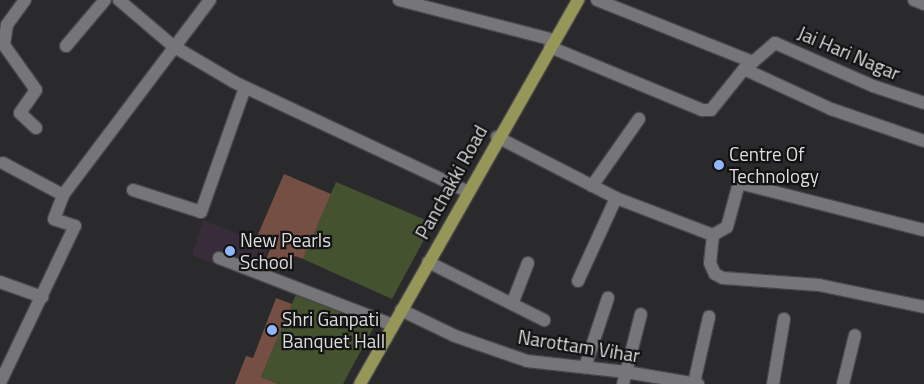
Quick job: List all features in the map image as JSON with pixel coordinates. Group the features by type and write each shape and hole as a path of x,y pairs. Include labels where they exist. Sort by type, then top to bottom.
{"main road":[{"name":"Panchakki Road","path":"360,384 497,137 578,0"}],"street":[{"path":"25,0 7,26 2,44 36,90 20,113 36,128"},
{"path":"66,46 105,0"},
{"path":"119,0 173,46 245,88 467,191"},
{"path":"0,383 75,226 54,218 63,195 173,46 210,0"},
{"path":"399,0 552,43 702,110 711,110 749,65"},
{"path":"597,0 749,65 831,109 924,140"},
{"path":"914,0 924,4"},
{"name":"Jai Hari Nagar","path":"749,65 775,43 873,86 924,103"},
{"path":"134,190 201,212 245,88"},
{"path":"592,186 639,119"},
{"path":"497,137 616,198 713,235"},
{"path":"3,163 63,195"},
{"path":"713,235 727,227 740,183 924,230"},
{"path":"578,281 616,198"},
{"path":"713,235 710,263 715,274 723,278 819,285 924,308"},
{"path":"219,258 393,325"},
{"path":"428,262 544,320"},
{"path":"512,304 528,263"},
{"path":"0,282 42,297"},
{"path":"585,367 608,298"},
{"name":"Narottam Vihar","path":"401,310 456,336 527,361 585,367 625,378 690,383"},
{"path":"625,378 641,314"},
{"path":"690,383 709,317"},
{"path":"773,384 784,319"},
{"path":"843,384 854,335"}],"shaded area":[{"name":"New Pearls School","path":"203,220 269,247 255,280 192,255"}],"green space":[{"path":"336,182 433,223 392,299 303,259"},
{"path":"297,292 376,323 343,384 280,384 261,377"}],"building":[{"path":"284,174 331,194 303,259 295,256 287,271 265,261 272,245 256,239"},
{"name":"Shri Ganpati Banquet Hall","path":"276,298 292,304 261,377 279,384 235,384 246,356 253,358"}],"place":[{"name":"Centre Of Technology","path":"719,165"},
{"name":"New Pearls School","path":"230,251"},
{"name":"Shri Ganpati Banquet Hall","path":"272,330"}]}
